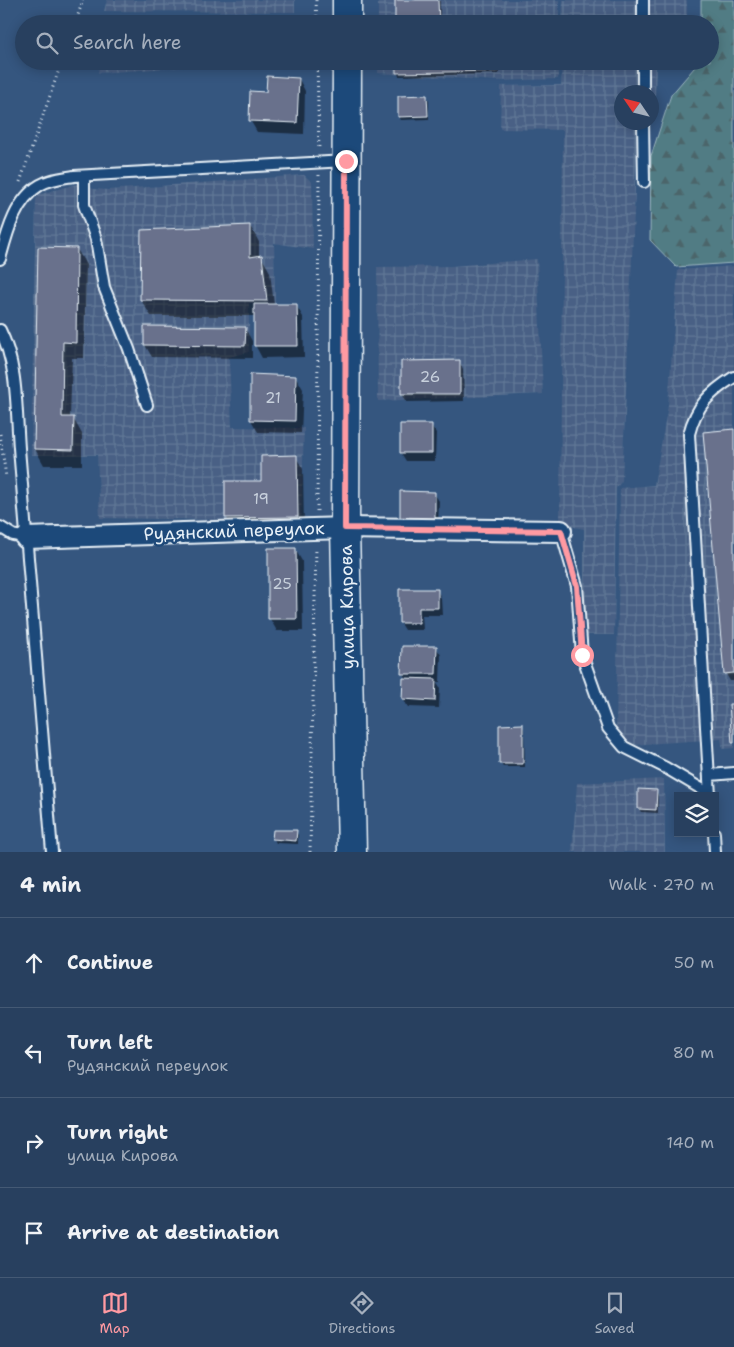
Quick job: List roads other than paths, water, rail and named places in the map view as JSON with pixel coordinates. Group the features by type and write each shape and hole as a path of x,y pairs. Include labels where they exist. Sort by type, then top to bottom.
{"main road":[{"path":"347,0 347,15"},
{"name":"улица Кирова","path":"347,70 345,528 352,852"}],"street":[{"name":"Рудянский переулок","path":"26,538 345,528 561,531"}],"lane":[{"path":"643,0 643,15"},
{"path":"643,70 643,85"},
{"path":"644,130 644,182"},
{"path":"0,259 12,222 20,205 29,193 41,184 56,178 319,161 346,161"},
{"path":"84,176 84,205 96,239 104,287 129,349 147,405"},
{"path":"0,330 12,360 52,852"},
{"path":"710,792 689,434 700,405 722,384 734,377"},
{"path":"0,527 13,535 26,538"},
{"path":"561,531 577,586 582,655 608,728 624,747 666,768 705,792"},
{"path":"710,776 734,773"},
{"path":"714,837 715,852"}]}
